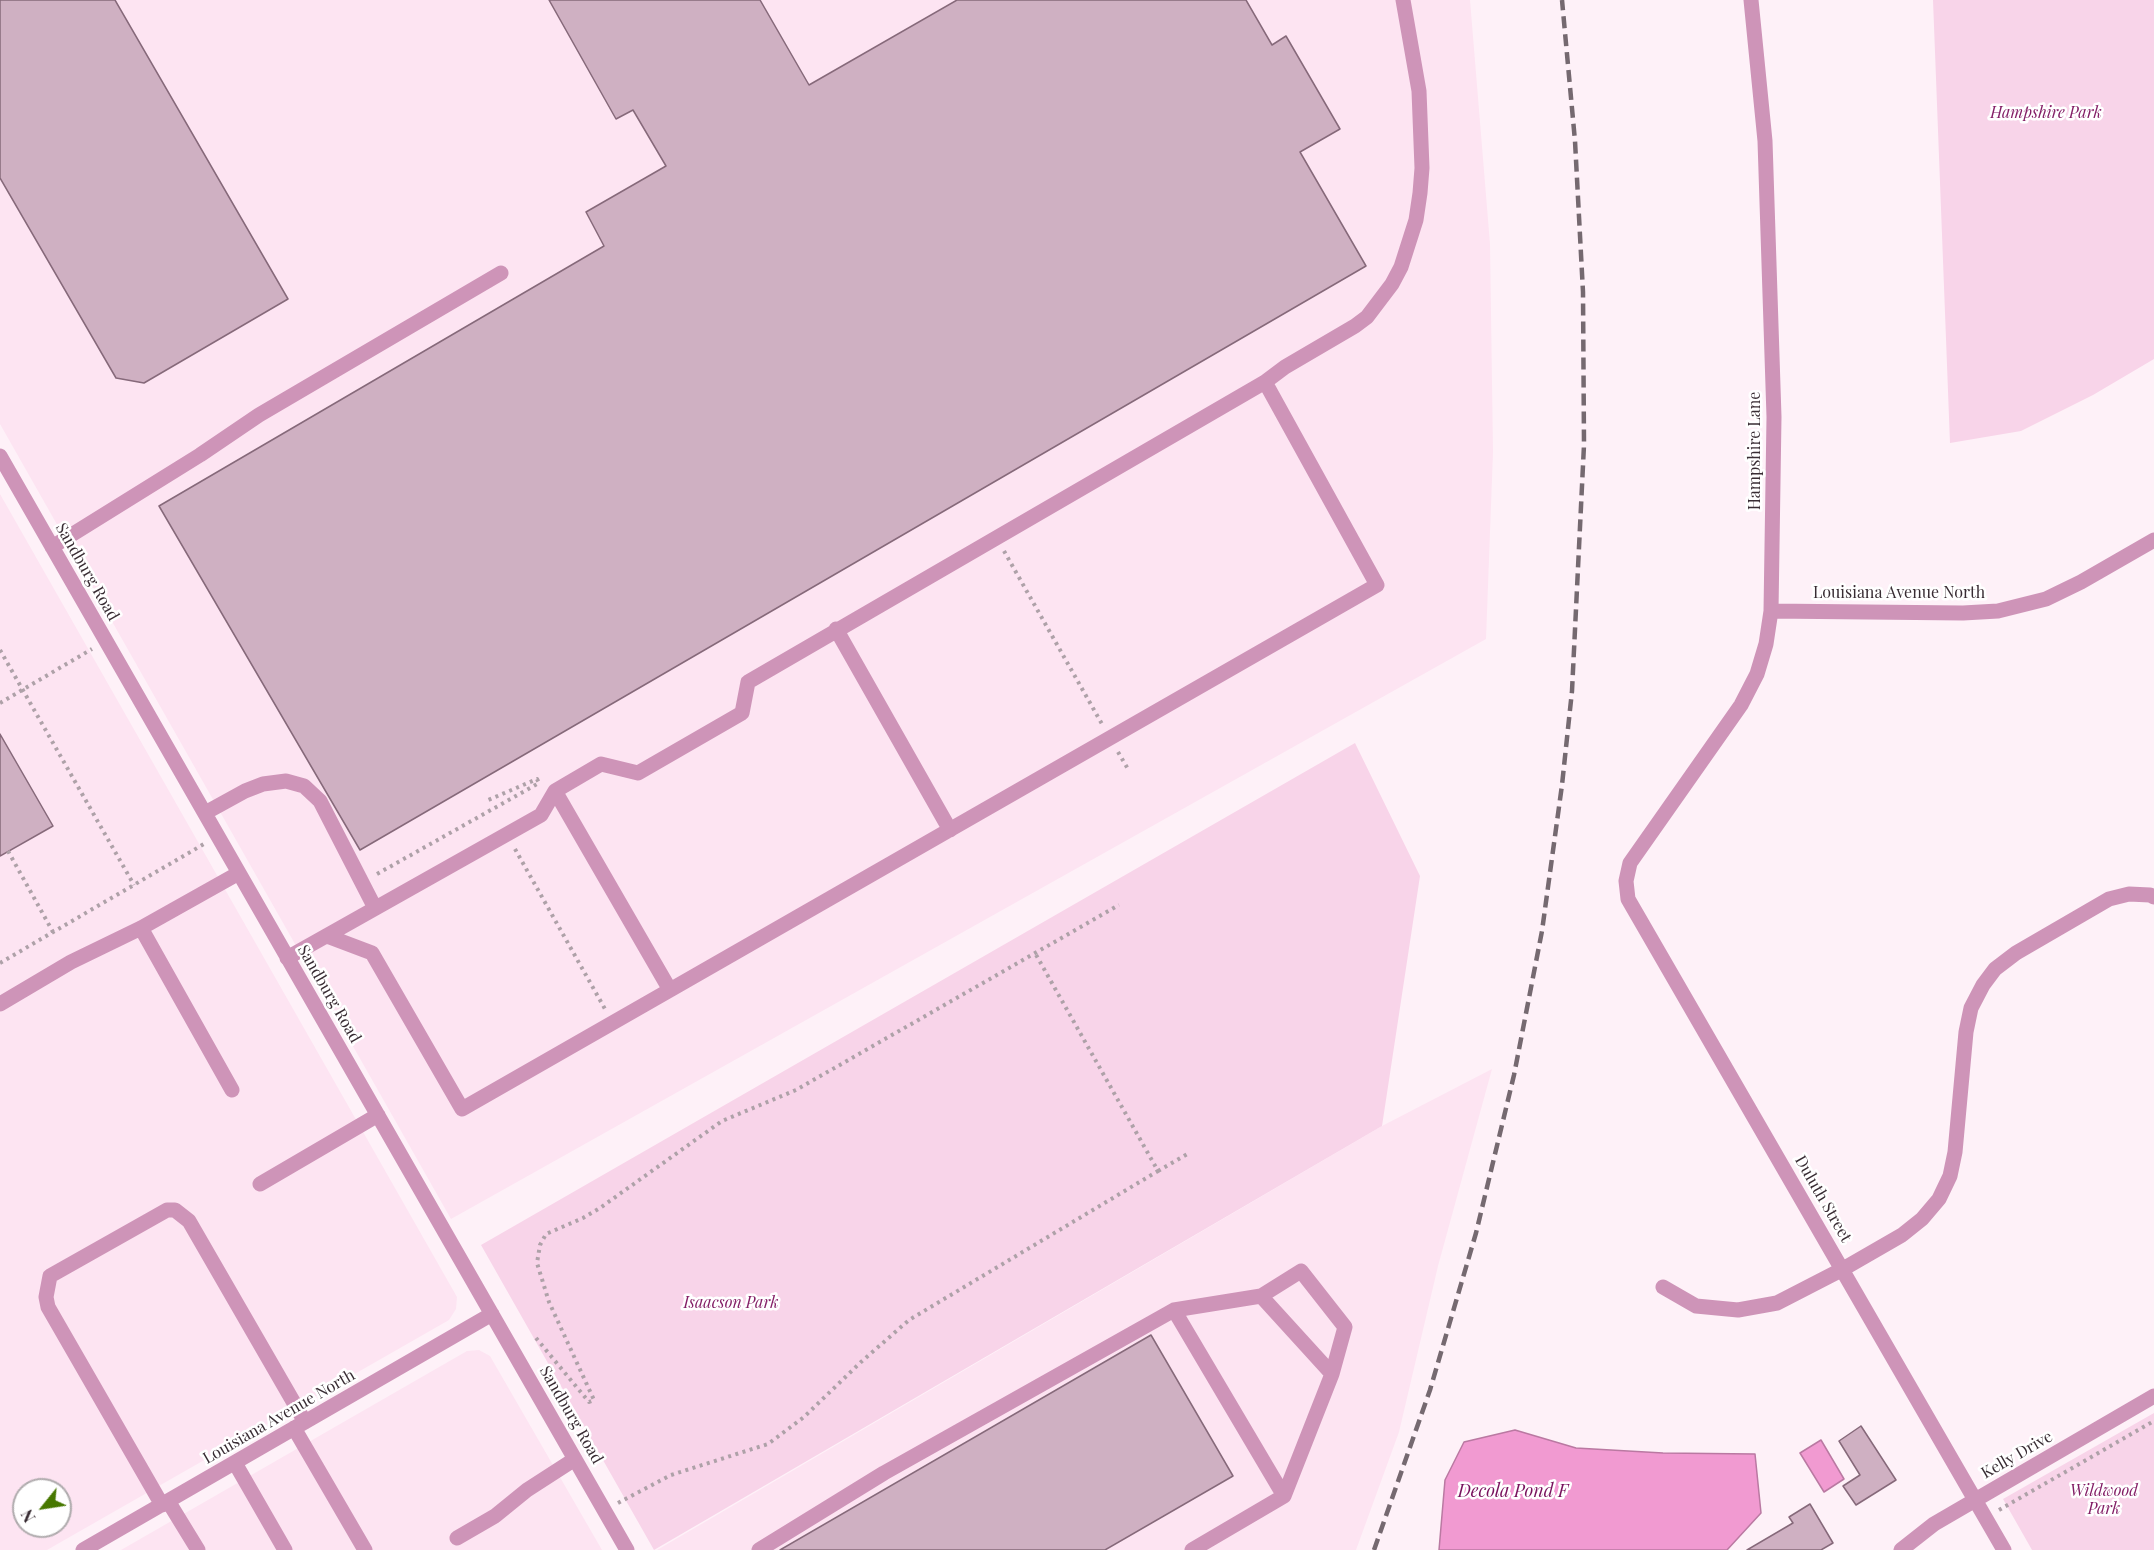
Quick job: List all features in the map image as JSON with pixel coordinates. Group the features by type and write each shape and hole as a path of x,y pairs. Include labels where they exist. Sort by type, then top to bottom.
{"street":[{"path":"287,958 541,815 555,791 601,764 638,773 742,713 748,682 1265,382 1366,317 1392,284 1401,267 1416,220 1422,168 1419,91 1403,0"},
{"name":"Hampshire Lane","path":"1630,863 1741,705 1757,674 1766,644 1771,611 1773,369 1765,141 1751,0"},
{"path":"52,547 163,479 259,415 501,273"},
{"path":"327,936 372,953 462,1109 1377,585 1265,382"},
{"name":"Sandburg Road","path":"0,458 627,1550"},
{"name":"Louisiana Avenue North","path":"1771,611 1963,613 1998,611 2046,599 2081,582 2154,540"},
{"path":"836,629 950,830"},
{"path":"205,813 263,784 286,781 304,786 320,801 375,908"},
{"path":"555,791 670,990"},
{"name":"Duluth Street","path":"1630,863 1626,881 1628,899 2004,1550"},
{"path":"0,1004 71,962 141,928 239,873"},
{"path":"1663,1287 1696,1305 1738,1310 1777,1303 1902,1235 1922,1219 1939,1199 1950,1176 1955,1152 1966,1032 1971,1008 1983,985 1995,969 2016,953 2109,899 2129,894 2154,897"},
{"path":"141,928 232,1090"},
{"path":"260,1184 378,1115"},
{"path":"198,1550 165,1503 48,1308 46,1297 50,1276 167,1210 175,1210 189,1221 365,1550"},
{"path":"759,1550 884,1473 1174,1310 1261,1296 1301,1271 1345,1326 1332,1374 1284,1496 1192,1550"},
{"path":"1261,1296 1332,1374"},
{"path":"1174,1310 1284,1496"},
{"name":"Louisiana Avenue North","path":"84,1550 492,1314"},
{"name":"Kelly Drive","path":"1901,1550 1934,1524 2154,1396"},
{"path":"457,1538 495,1516 527,1490 575,1459"},
{"path":"235,1463 285,1550"}],"path":[{"path":"997,537 1128,769"},
{"path":"0,703 106,642"},
{"path":"0,650 134,885"},
{"path":"371,878 539,783 537,779 486,801"},
{"path":"492,811 607,1013"},
{"path":"0,963 218,836"},
{"path":"8,851 53,932"},
{"path":"536,1338 589,1402 594,1400 549,1302 537,1263 540,1245 546,1234 600,1208 722,1121 796,1090 1119,905"},
{"path":"1035,953 1158,1171"},
{"path":"604,1510 671,1474 768,1444 804,1417 909,1320 1188,1153"},
{"path":"1985,1518 2154,1421"}],"shaded area":[{"path":"0,0 1470,0 1490,244 1493,452 1486,639 451,1219 0,424"},
{"path":"0,494 457,1297 456,1309 449,1320 72,1536 72,1478 12,1478 12,1538 68,1538 47,1550 0,1550"},
{"path":"1492,1069 1438,1266 1399,1432 1356,1550 657,1550 1382,1126"},
{"path":"479,1350 490,1356 602,1550 121,1550 467,1351"}],"green space":[{"name":"Hampshire Park","path":"1933,0 2154,0 2154,359 2093,395 2021,431 1950,443"},
{"name":"Isaacson Park","path":"1355,743 1420,876 1382,1126 654,1550 481,1245"},
{"name":"Wildwood Park","path":"2154,1413 2154,1550 2032,1550 2003,1499"}],"water":[{"name":"Decola Pond F","path":"1515,1430 1576,1448 1663,1453 1755,1454 1761,1513 1727,1550 1439,1550 1445,1480 1464,1442"},
{"path":"1821,1440 1844,1479 1824,1492 1800,1453"}],"building":[{"path":"0,0 115,0 288,299 144,383 116,378 0,178"},
{"path":"549,0 760,0 809,85 957,0 1246,0 1272,45 1286,36 1340,129 1300,152 1366,266 360,850 159,506 604,246 586,212 666,166 633,110 616,119"},
{"path":"0,734 53,826 0,856"},
{"path":"1151,1335 1233,1476 1105,1550 780,1550"},
{"path":"1861,1426 1896,1480 1856,1505 1843,1486 1860,1475 1839,1441"},
{"path":"1810,1504 1833,1543 1821,1550 1747,1550 1793,1523 1789,1517"}],"railway":[{"path":"1374,1550 1430,1390 1476,1233 1514,1075 1542,931 1562,785 1572,691 1584,445 1583,292 1575,141 1562,0"}]}
